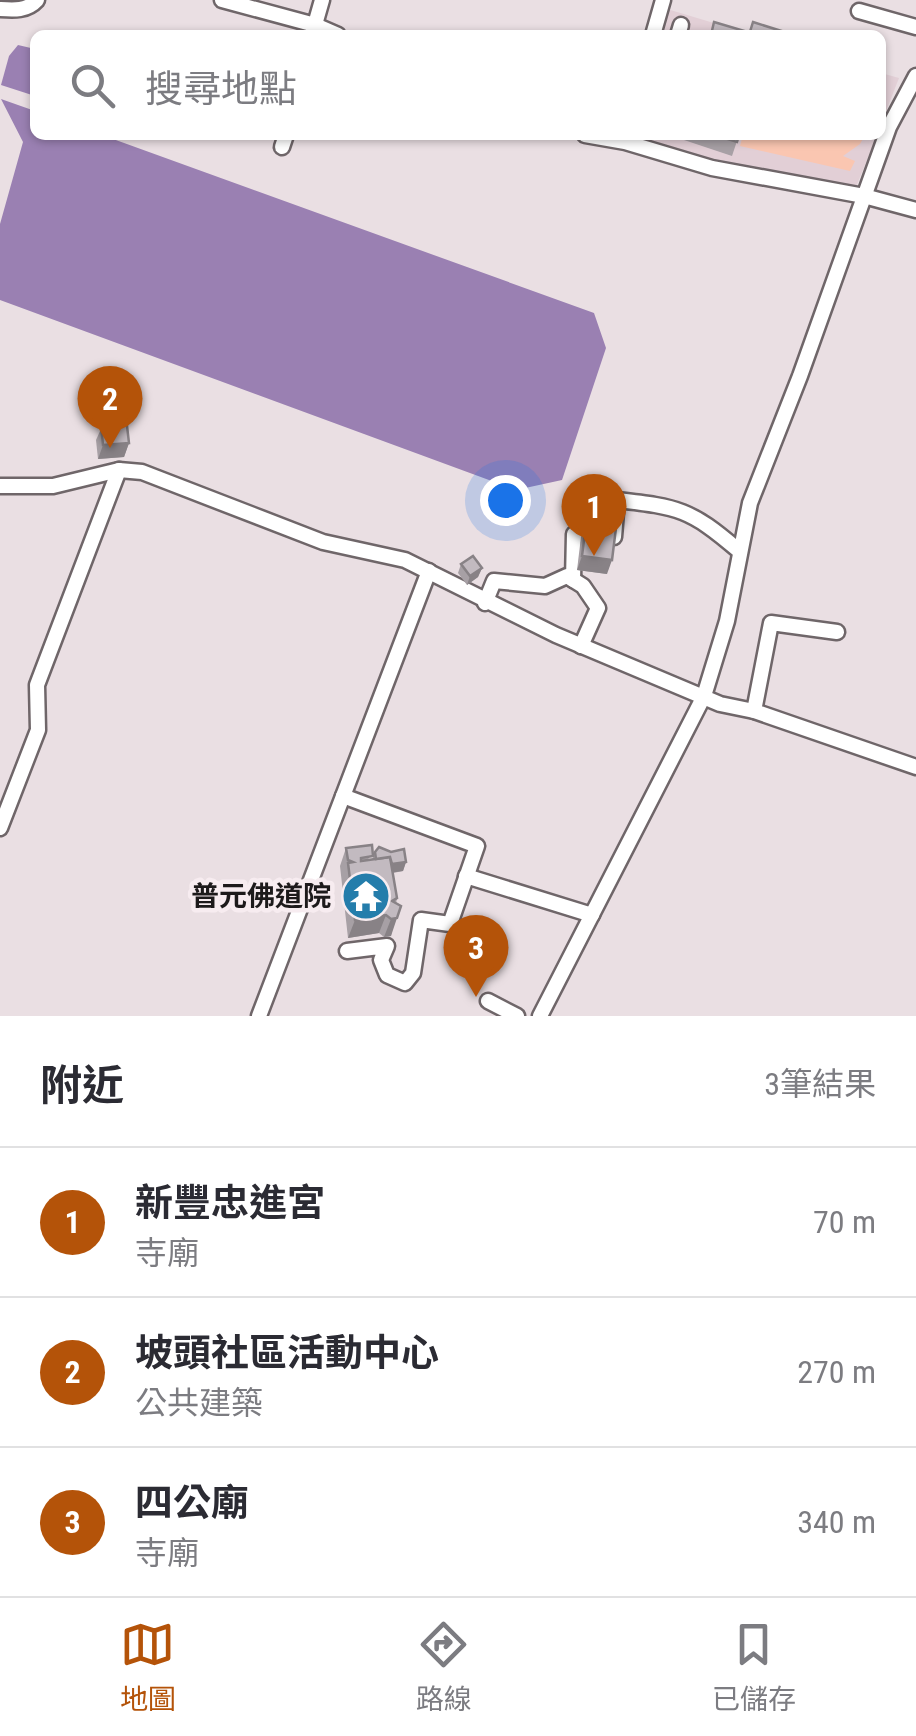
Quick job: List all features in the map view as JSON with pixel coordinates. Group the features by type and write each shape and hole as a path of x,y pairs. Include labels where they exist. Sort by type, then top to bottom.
{"street":[{"path":"0,9 20,10 36,0"},
{"path":"222,0 314,30 322,0"},
{"path":"654,30 663,0"},
{"path":"859,11 916,27"},
{"path":"886,134 916,76"},
{"path":"629,140 712,168 864,196 916,210"},
{"path":"540,1016 704,696 727,621 750,503 884,140"},
{"path":"0,828 38,730 37,685 119,470"},
{"path":"0,486 53,486 119,470 142,472 323,542 405,560 581,646 720,704 754,711 916,766"},
{"path":"572,580 574,534 614,537 617,500 672,506 704,521 738,550"},
{"path":"259,1016 429,571"},
{"path":"485,602 494,581 544,586 567,576 583,586 598,608 581,646"},
{"path":"754,711 772,622 837,632"},
{"path":"344,796 477,846 450,924 421,920 413,973 405,983 387,975 382,960 388,946 347,951"},
{"path":"466,876 592,915"},
{"path":"488,1001 516,1016"}],"shaded area":[{"path":"667,9 737,30 661,30"},
{"path":"18,45 30,48 30,94 1,85 9,56"},
{"path":"886,74 899,78 886,111"},
{"path":"1,99 30,109 30,140 116,140 594,313 606,348 562,480 516,490 0,300 0,224 23,142"},
{"path":"742,140 862,140 843,156 855,161 850,171 740,146"},
{"path":"875,140 854,192 728,166 640,142"}],"building":[{"path":"714,22 741,30 712,30"},
{"path":"753,22 778,30 751,30"},
{"path":"126,417 129,443 103,445 101,426 105,426 105,420"},
{"path":"586,524 616,528 612,560 582,556"},
{"path":"473,556 482,568 470,576 461,564"},
{"path":"372,845 373,856 361,861 390,857 397,898 392,901 401,906 397,918 386,915 355,920 348,863 353,862 348,860 346,848"},
{"path":"379,847 391,852 404,849 406,862 392,864 390,857 376,859"}],"place":[{"name":"坡頭社區活動中心","path":"110,448"},
{"name":"新豐忠進宮","path":"594,556"},
{"name":"普元佛道院","path":"366,896"},
{"name":"四公廟","path":"476,997"}]}
